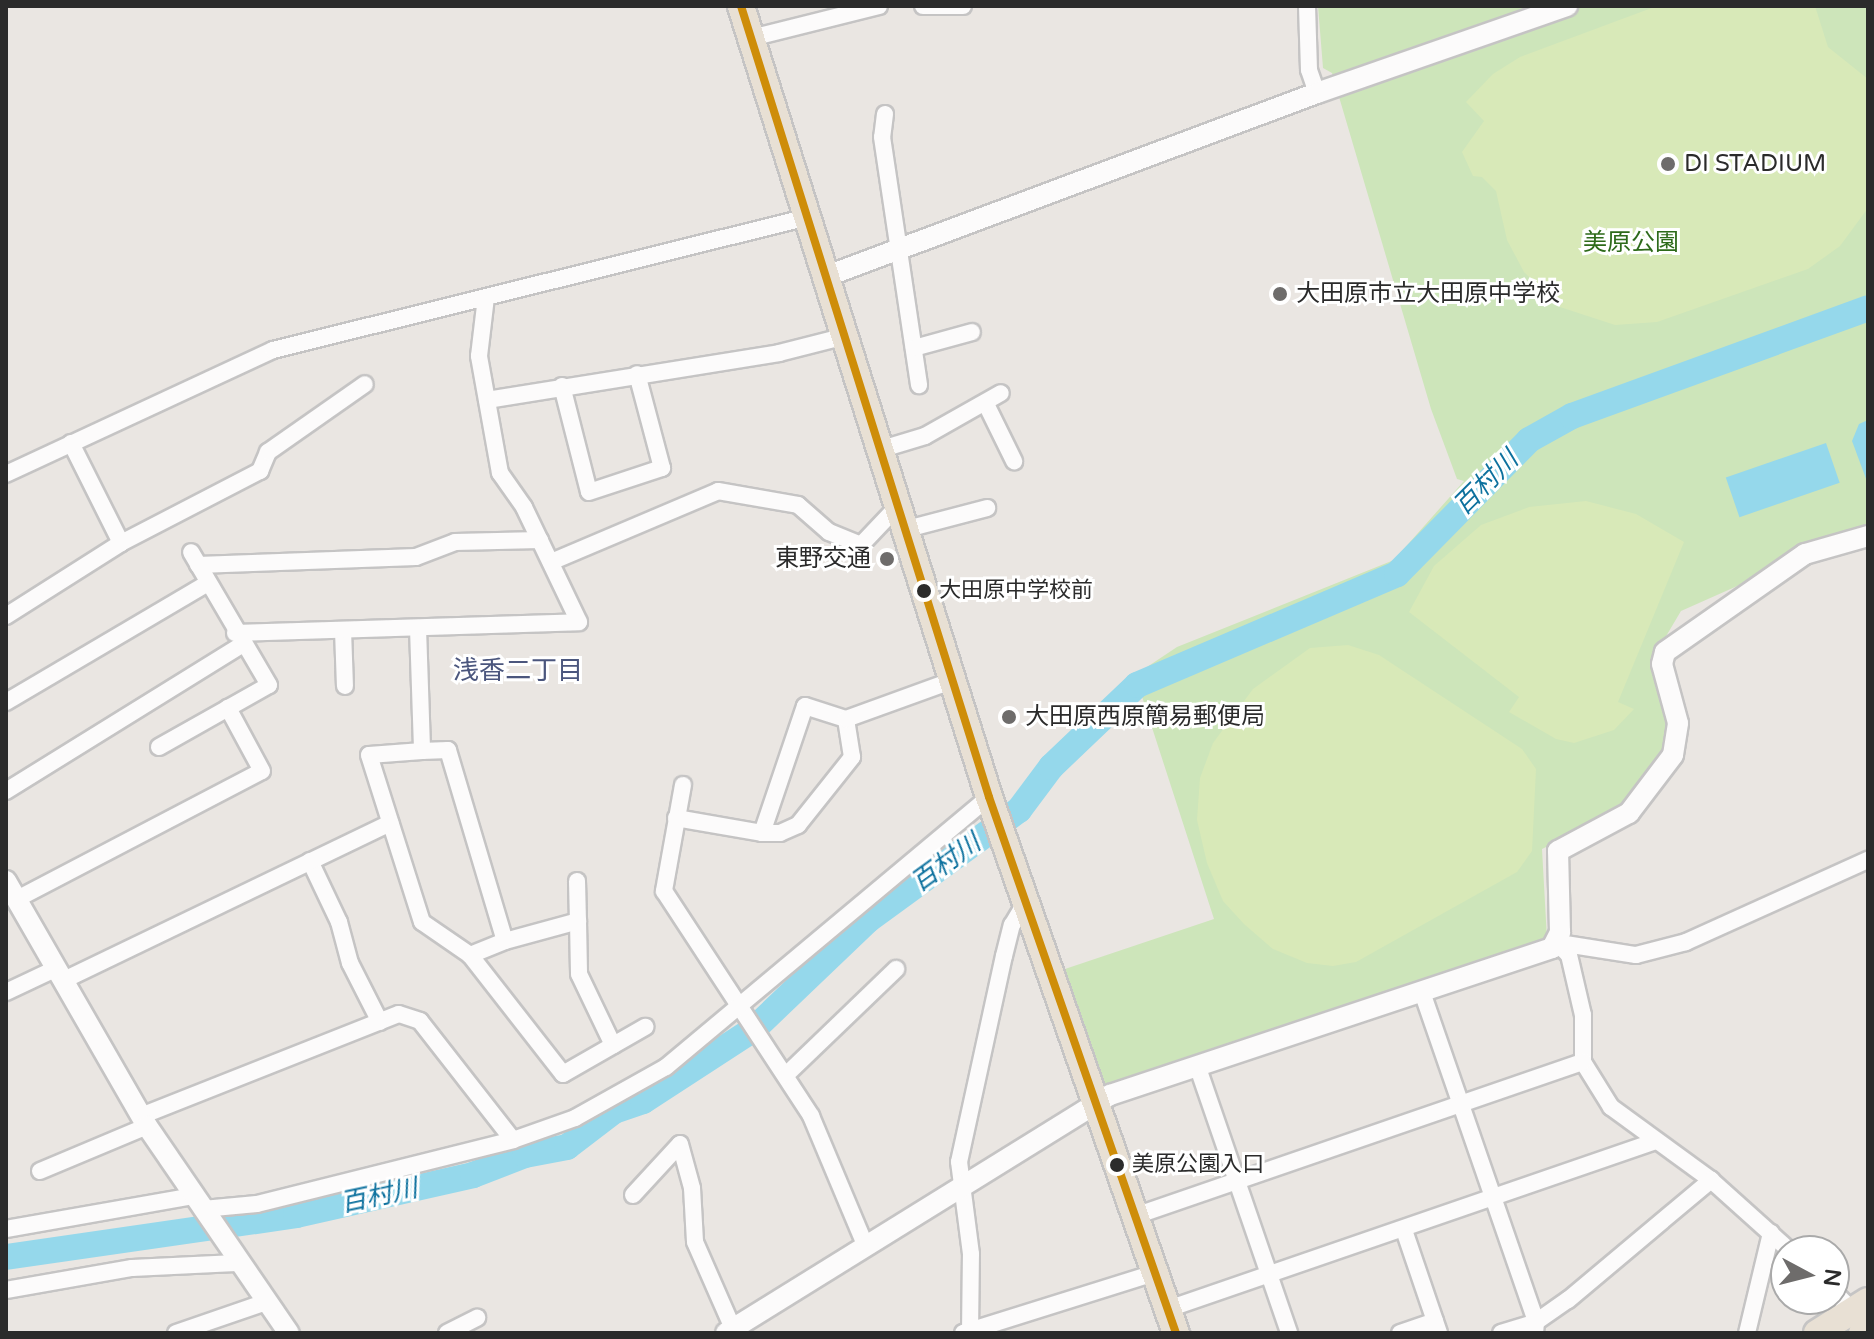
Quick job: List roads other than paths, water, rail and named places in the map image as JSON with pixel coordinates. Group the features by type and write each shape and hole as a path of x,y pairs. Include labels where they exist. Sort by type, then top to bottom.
{"highway":[{"path":"741,6 992,803 1172,1321"},
{"path":"1817,1333 1859,1315"}],"street":[{"path":"751,38 879,6"},
{"path":"923,6 963,6"},
{"path":"1307,6 1309,70 1317,93"},
{"path":"827,276 1317,93 1567,6"},
{"path":"885,114 882,137 919,385"},
{"path":"6,474 243,360 808,217"},
{"path":"6,791 239,638 343,630 579,622 540,540 500,473 479,356 486,297"},
{"path":"914,348 972,332"},
{"path":"487,400 779,353 846,336"},
{"path":"562,386 589,492 662,468 637,374"},
{"path":"6,616 121,543 260,471 268,452 365,384"},
{"path":"882,449 925,436 1001,393"},
{"path":"986,404 1014,461"},
{"path":"71,443 121,543"},
{"path":"551,562 718,491 798,505 829,532 861,545 903,517 987,508"},
{"path":"1747,1333 1771,1233 1711,1180 1653,1142 1611,1107 1583,1062 1580,1000 1569,955 1557,943 1558,851 1629,813 1673,755 1678,723 1662,664 1665,652 1805,554 1868,536"},
{"path":"159,747 269,685 194,558 416,557 455,542 540,540"},
{"path":"6,702 208,583"},
{"path":"418,628 422,751"},
{"path":"343,630 345,686"},
{"path":"762,833 805,706 846,719 954,680"},
{"path":"17,899 262,771 228,708"},
{"path":"676,818 762,833 780,833 798,825 852,757 846,719"},
{"path":"505,941 448,750 369,755 422,922 470,955 563,1074 645,1027"},
{"path":"683,785 664,891 811,1116 866,1247"},
{"path":"6,1229 202,1207 257,1204 513,1140 575,1118 666,1067 992,803"},
{"path":"6,992 60,974 390,823"},
{"path":"633,1195 680,1144 692,1188 695,1242 731,1332 959,1189 1097,1107 1110,1095 1422,992 1557,943 1636,955 1686,942 1868,860"},
{"path":"310,861 380,1022"},
{"path":"6,881 144,1121 232,1256 289,1333"},
{"path":"577,881 579,974 613,1045"},
{"path":"1026,902 1012,925 962,1139 959,1189 971,1254 967,1332 1155,1273"},
{"path":"470,955 505,941 578,921"},
{"path":"786,1075 896,969"},
{"path":"1422,992 1535,1328"},
{"path":"40,1171 144,1121 399,1014 420,1021 513,1140"},
{"path":"1135,1216 1583,1062"},
{"path":"1198,1068 1289,1333"},
{"path":"1172,1321 1269,1274 1653,1142"},
{"path":"1501,1333 1535,1328 1711,1180"},
{"path":"1400,1333 1437,1327 1404,1230"},
{"path":"6,1290 132,1268 232,1256"},
{"path":"176,1333 266,1302"},
{"path":"447,1333 477,1318"}],"water":[{"path":"1868,420 1868,484 1852,441 1859,424"},
{"path":"1826,443 1840,483 1739,517 1726,478"}],"waterway":[{"name":"百村川","path":"6,1257 296,1215 473,1175 525,1155 567,1147 614,1111 643,1101 754,1029 868,920 1019,810 1051,767 1137,685 1397,574 1529,440 1572,416 1868,308"}],"place":[{"name":"DI STADIUM","path":"1668,164"},
{"name":"大田原市立大田原中学校","path":"1280,294"},
{"name":"東野交通","path":"887,559"},
{"name":"大田原中学校前","path":"924,591"},
{"name":"大田原西原簡易郵便局","path":"1009,717"},
{"name":"美原公園入口","path":"1117,1165"}],"district":[{"name":"浅香二丁目","path":"518,671"}],"park label":[{"name":"美原公園","path":"1631,243"}]}
